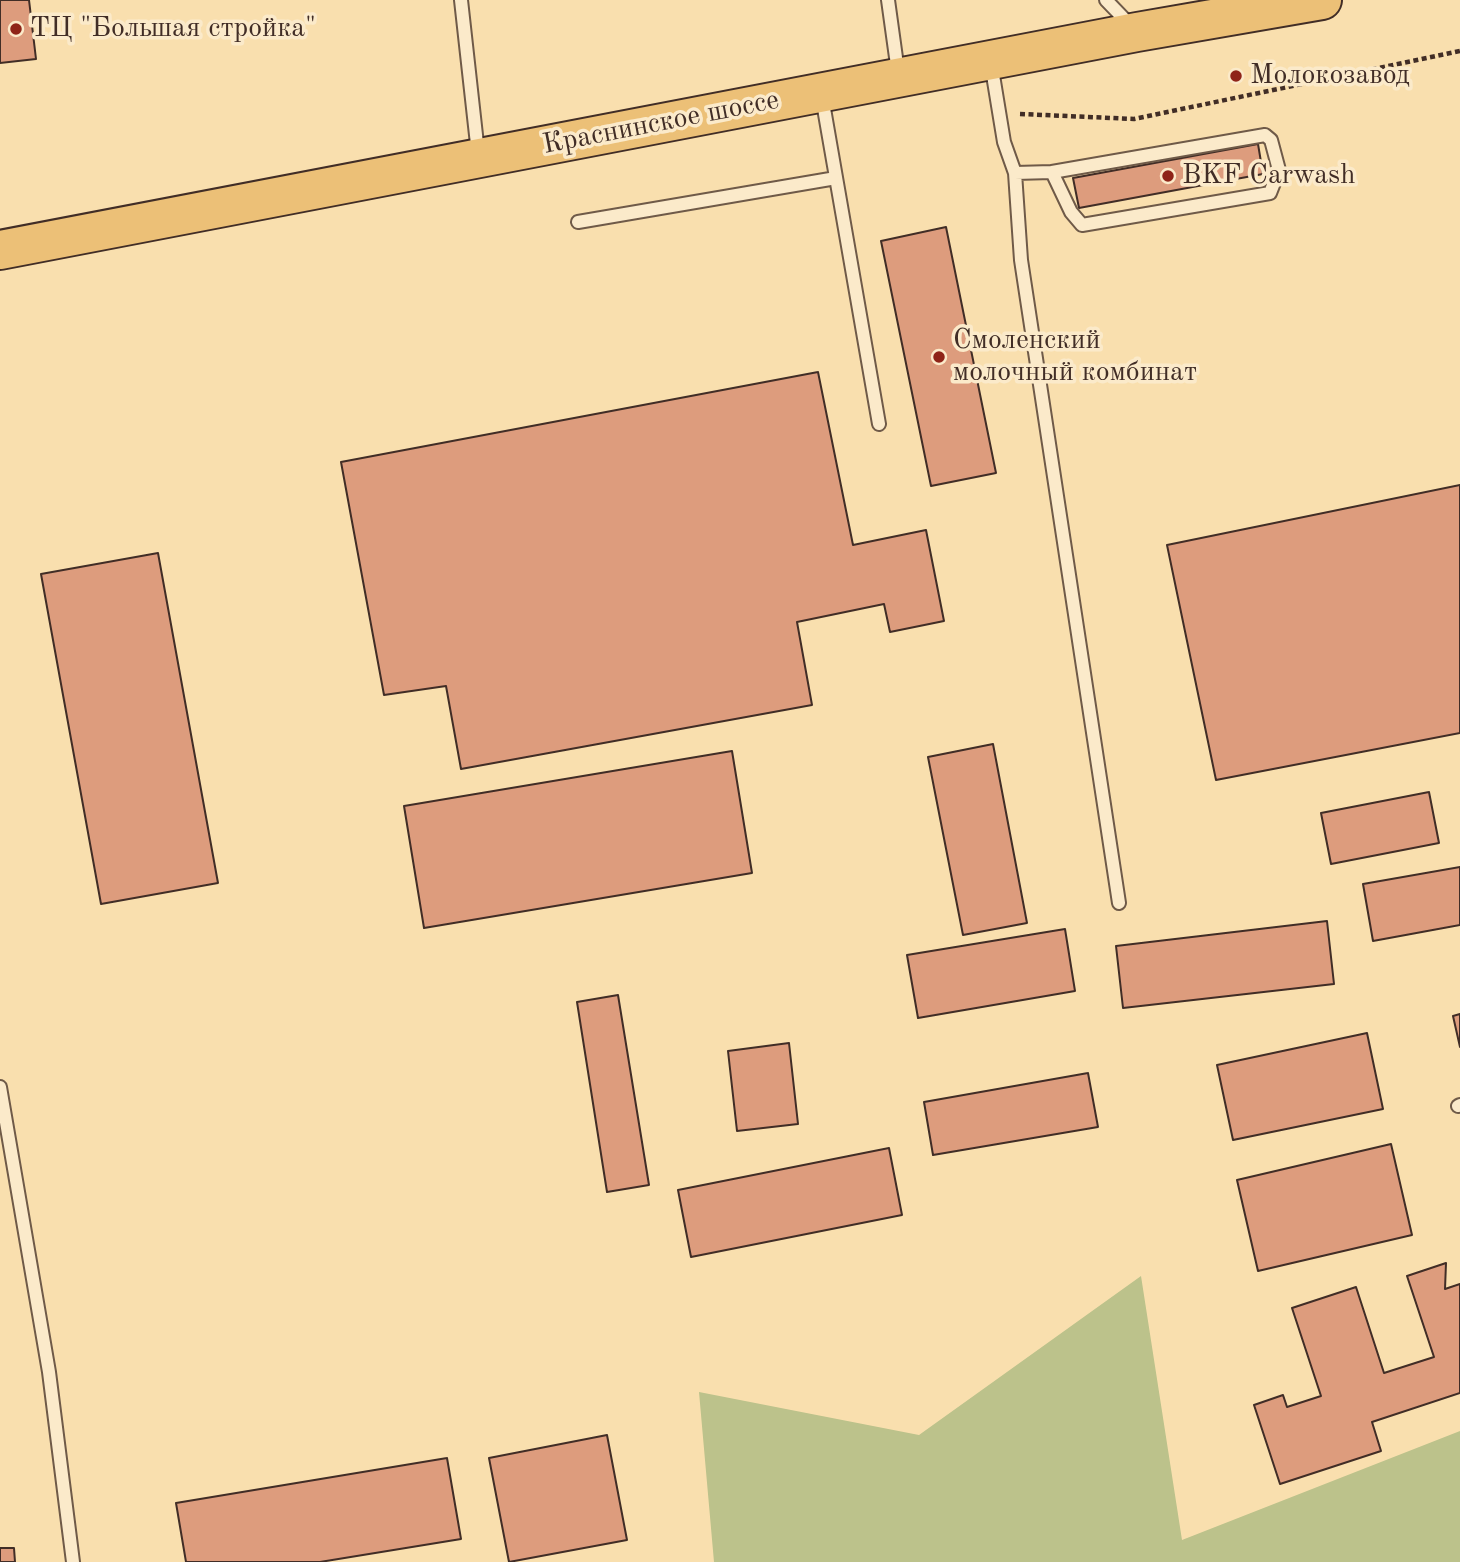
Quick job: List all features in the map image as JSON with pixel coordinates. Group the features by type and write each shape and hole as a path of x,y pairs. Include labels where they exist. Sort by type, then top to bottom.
{"main road":[{"name":"Краснинское шоссе","path":"0,250 1137,32 1322,0"}],"lane":[{"path":"461,0 478,158"},
{"path":"888,0 899,78"},
{"path":"1107,0 1137,32"},
{"path":"990,60 1000,118 1015,173 1021,260 1119,903"},
{"path":"821,93 879,424"},
{"path":"1015,173 1052,172 1265,135 1271,140 1279,170 1270,193 1082,225 1071,212 1052,172"},
{"path":"578,222 836,178"},
{"path":"0,1087 49,1372 73,1562"}],"path":[{"path":"1000,118 1019,114 1134,119 1460,51"}],"green space":[{"path":"1141,1276 1182,1540 1460,1431 1460,1562 714,1562 699,1392 919,1435"}],"building":[{"name":"ТЦ \"Большая стройка\"","path":"0,0 29,0 36,59 0,63"},
{"name":"BKF Carwash","path":"1258,144 1263,174 1079,208 1073,178"},
{"name":"Смоленский молочный комбинат","path":"946,227 996,473 931,486 881,241"},
{"path":"818,372 853,545 926,530 944,621 890,632 884,604 797,622 812,705 461,769 446,686 384,695 341,462"},
{"path":"1460,485 1460,733 1216,780 1167,545"},
{"path":"158,553 218,883 101,904 41,574"},
{"path":"993,744 1027,923 963,935 928,757"},
{"path":"732,751 752,873 424,928 404,806"},
{"path":"1429,792 1439,843 1331,864 1321,813"},
{"path":"1460,867 1460,925 1373,941 1363,884"},
{"path":"1327,921 1334,984 1123,1008 1116,946"},
{"path":"1065,929 1075,991 918,1018 907,955"},
{"path":"618,995 649,1185 607,1192 577,1002"},
{"path":"1460,1014 1460,1047 1453,1016"},
{"path":"1367,1033 1383,1109 1233,1140 1217,1065"},
{"path":"789,1043 798,1124 737,1131 728,1051"},
{"path":"1088,1073 1098,1127 933,1155 924,1102"},
{"path":"1391,1144 1412,1235 1258,1271 1237,1180"},
{"path":"889,1148 902,1215 691,1257 678,1190"},
{"path":"1446,1263 1445,1289 1460,1284 1460,1393 1372,1422 1381,1451 1280,1484 1254,1405 1283,1395 1287,1407 1321,1396 1292,1308 1356,1287 1384,1373 1434,1357 1407,1276"},
{"path":"607,1435 627,1540 509,1562 489,1458"},
{"path":"447,1458 461,1539 320,1562 186,1562 176,1503"},
{"path":"0,1548 14,1548 15,1562 0,1562"}],"place":[{"name":"ТЦ \"Большая стройка\"","path":"16,29"},
{"name":"Молокозавод","path":"1236,76"},
{"name":"BKF Carwash","path":"1168,176"},
{"name":"Смоленский молочный комбинат","path":"939,357"}]}
